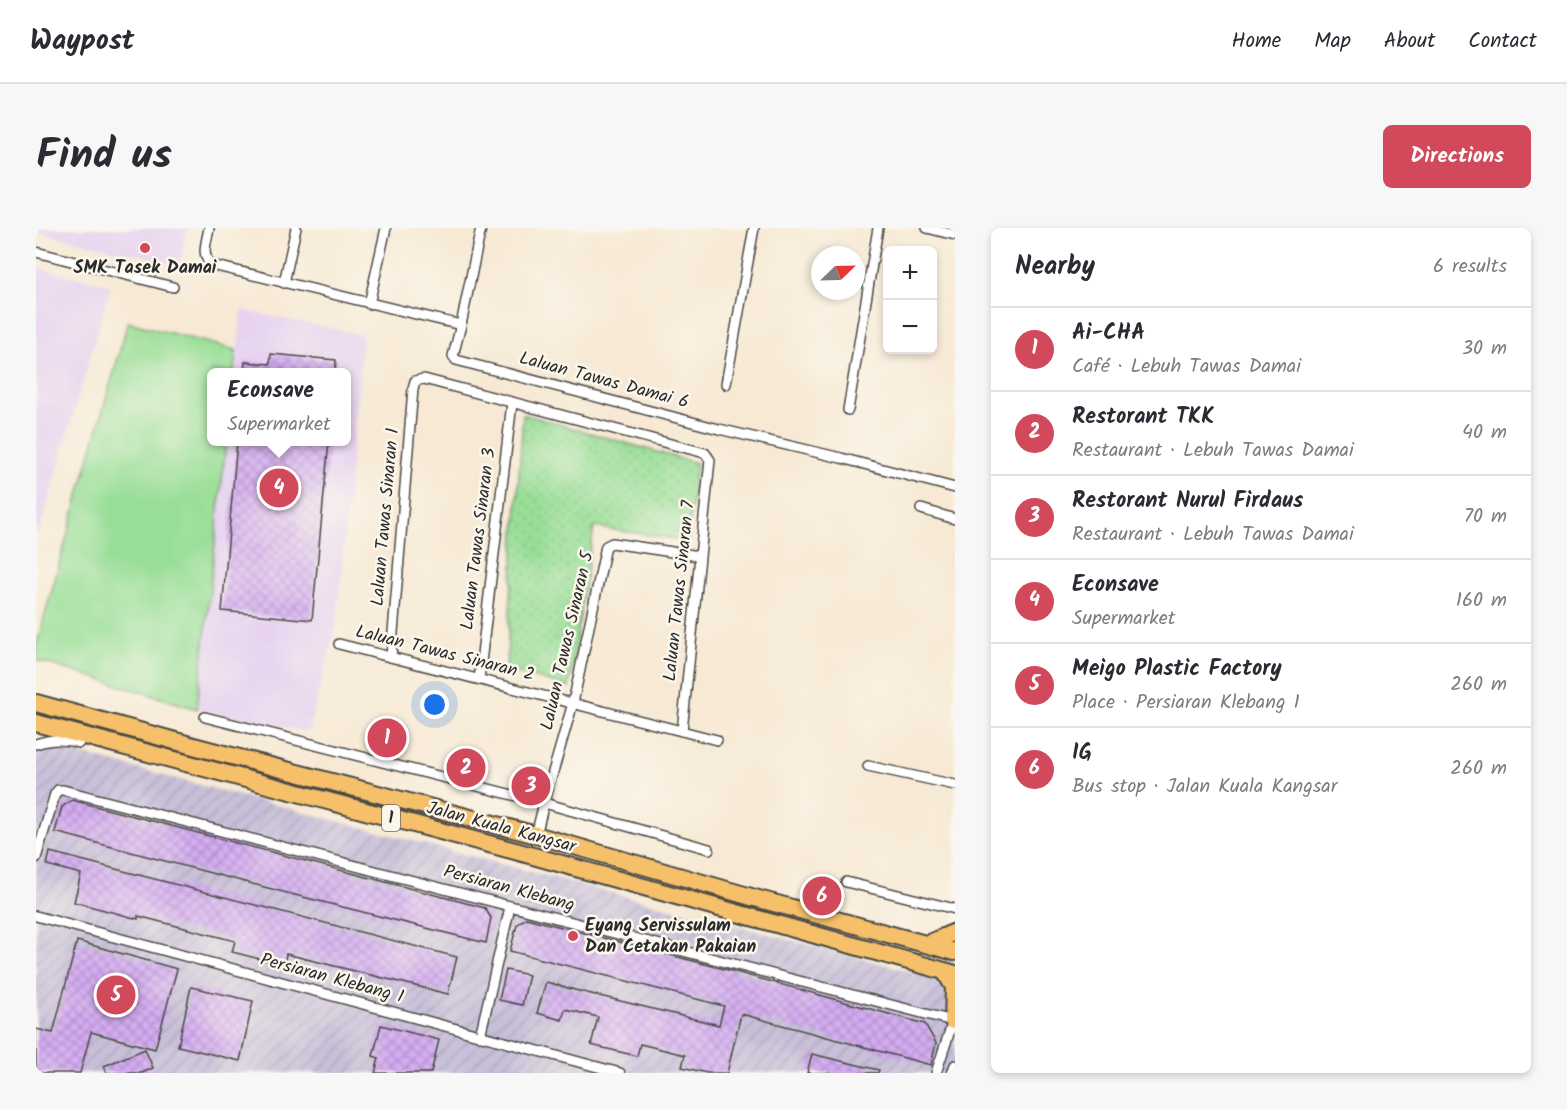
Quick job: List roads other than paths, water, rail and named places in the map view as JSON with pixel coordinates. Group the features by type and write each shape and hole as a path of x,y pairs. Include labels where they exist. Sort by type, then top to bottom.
{"highway":[{"name":"Jalan Kuala Kangsar","path":"36,703 536,835 955,952"},
{"name":"Jalan Kuala Kangsar","path":"36,723 519,852 950,973"},
{"path":"927,944 955,932"},
{"path":"950,973 954,987 954,1017"}],"street":[{"path":"209,228 204,252 207,262 212,265 461,325 481,228"},
{"path":"284,283 296,228"},
{"path":"369,304 386,228"},
{"path":"726,384 754,228"},
{"path":"848,410 878,228"},
{"path":"927,228 955,235"},
{"path":"36,252 173,287"},
{"name":"Laluan Tawas Damai 6","path":"461,325 453,356 456,360 955,488"},
{"name":"Laluan Tawas Sinaran 1","path":"391,657 413,388 416,381 423,379 512,403"},
{"name":"Laluan Tawas Sinaran 7","path":"512,403 705,453 708,456 710,460 682,731"},
{"name":"Laluan Tawas Sinaran 3","path":"479,680 512,403"},
{"path":"921,510 955,519"},
{"name":"Laluan Tawas Sinaran 5","path":"536,835 543,803 573,703 606,546 612,543 699,556"},
{"name":"Laluan Tawas Sinaran 2","path":"339,644 717,740"},
{"path":"205,717 543,803 709,849"},
{"path":"36,744 48,740 69,740 105,749 123,746"},
{"path":"868,766 955,785"},
{"name":"Persiaran Klebang","path":"36,858 55,794 58,790 63,790 510,907 954,1017"},
{"path":"846,882 955,909"},
{"path":"480,1036 510,907"},
{"name":"Persiaran Klebang 1","path":"36,916 620,1073"},
{"path":"936,1073 954,1017"},
{"path":"952,1073 955,1065"}],"place":[{"name":"SMK Tasek Damai","path":"145,248"},
{"name":"Econsave","path":"279,488"},
{"name":"Ai-CHA","path":"387,738"},
{"name":"Restorant TKK","path":"466,768"},
{"name":"Restorant Nurul Firdaus","path":"531,786"},
{"name":"IG","path":"822,896"},
{"name":"Eyang Servissulam Dan Cetakan Pakaian","path":"573,936"},
{"name":"Meigo Plastic Factory","path":"116,995"}]}
